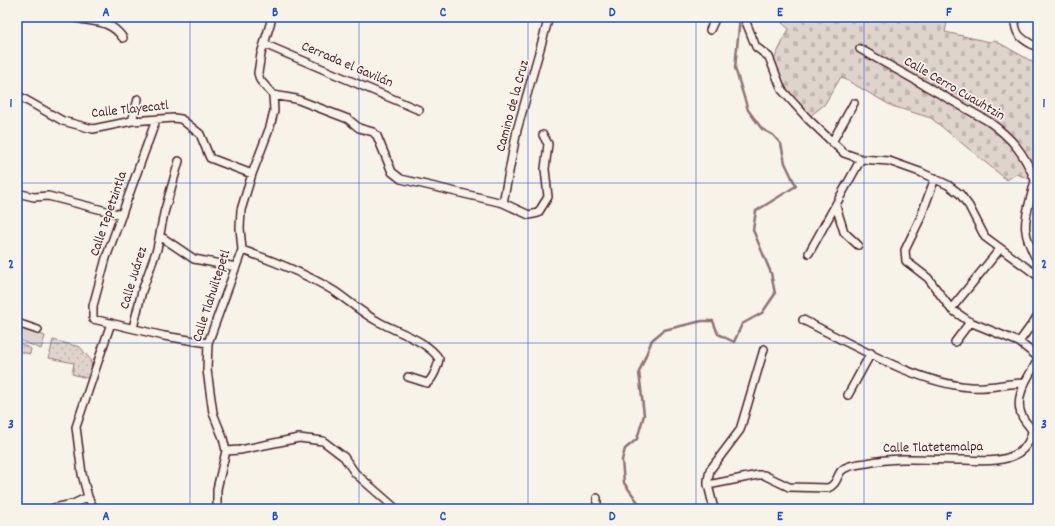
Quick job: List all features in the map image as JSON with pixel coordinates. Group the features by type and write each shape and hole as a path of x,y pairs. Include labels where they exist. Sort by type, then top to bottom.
{"street":[{"path":"71,17 115,27 123,38"},
{"path":"270,17 271,21 258,65 260,80 273,94 296,99 348,118 359,128 373,132 377,136 392,172 401,179 504,203 529,215 534,215 538,213 548,197 544,169 548,144 543,135"},
{"name":"Camino de la Cruz","path":"504,203 517,130 550,17"},
{"path":"710,30 716,17"},
{"path":"744,17 756,47 769,57 782,90 808,119 844,153 861,159 889,161 935,178 960,194 969,206 985,237 1038,276"},
{"path":"1014,18 1015,30 1018,36 1038,48"},
{"name":"Cerrada el Gavilán","path":"264,44 419,110"},
{"name":"Calle Cerro Cuauhtzin","path":"860,49 988,121 1002,131 1024,155 1036,181"},
{"name":"Calle Tlahuiltepetl","path":"217,509 217,489 226,451 223,438 213,413 207,370 208,343 242,250 240,228 241,210 252,174 270,127 274,111 273,94"},
{"name":"Calle Tlayecatl","path":"17,95 63,120 82,127 101,129 132,121 182,119 200,134 210,158 252,174"},
{"path":"132,121 138,99"},
{"path":"832,142 854,103"},
{"name":"Calle Tepetzintla","path":"111,322 93,318 95,297 106,258 156,120"},
{"path":"810,253 861,159"},
{"name":"Calle Juárez","path":"133,328 142,291 157,249 164,213 179,161"},
{"path":"935,178 920,219 905,250 906,261 928,278 951,309 970,322 1019,342 1038,359"},
{"path":"1036,181 1024,223 1025,236 1038,262"},
{"path":"17,193 34,197 48,196 122,215"},
{"path":"836,206 844,232 858,246"},
{"name":"Calle Juárez","path":"160,236 194,259 236,267"},
{"path":"951,309 1000,249"},
{"path":"242,250 302,273 334,291 378,322 412,338 436,354 439,359 438,364 430,381 427,383 408,376"},
{"path":"1019,342 1038,316"},
{"path":"803,320 906,369 940,382 971,388 1009,383 1026,383"},
{"path":"94,509 88,497 82,474 76,427 111,322 133,328 208,343"},
{"path":"955,342 970,322"},
{"path":"17,323 38,330"},
{"path":"714,509 708,485 710,470 740,430 764,349"},
{"path":"848,395 871,353"},
{"name":"Calle Tlatetemalpa","path":"708,485 764,475 789,487 828,488 833,486 842,471 849,466 869,462 908,459 977,461 1007,458 1015,455 1028,444 1031,438 1032,431 1024,421 1019,396 1038,359"},
{"path":"226,451 240,450 300,438 323,441 344,457 355,473 395,508"},
{"path":"54,508 73,504 88,497"},
{"path":"596,498 597,509"}],"green space":[{"path":"785,17 948,17 945,32 990,42 994,40 1033,62 1038,77 1038,182 1016,174 1007,180 931,118 892,106 841,77 824,105 810,116 785,88 774,59 789,29 782,23"},
{"path":"20,327 45,336 41,349 19,340"},
{"path":"53,340 80,347 90,359 93,370 90,379 72,374 74,363 49,358"},
{"path":"17,342 31,349 30,354 17,351"}],"waterway":[{"path":"643,509 624,483 622,460 625,449 637,439 644,415 639,372 652,340 664,330 702,321 713,321 718,334 734,342 742,324 762,313 775,294 771,273 753,230 756,211 796,186 785,163 781,144 773,135 762,129 748,110 735,68 740,17"}]}
